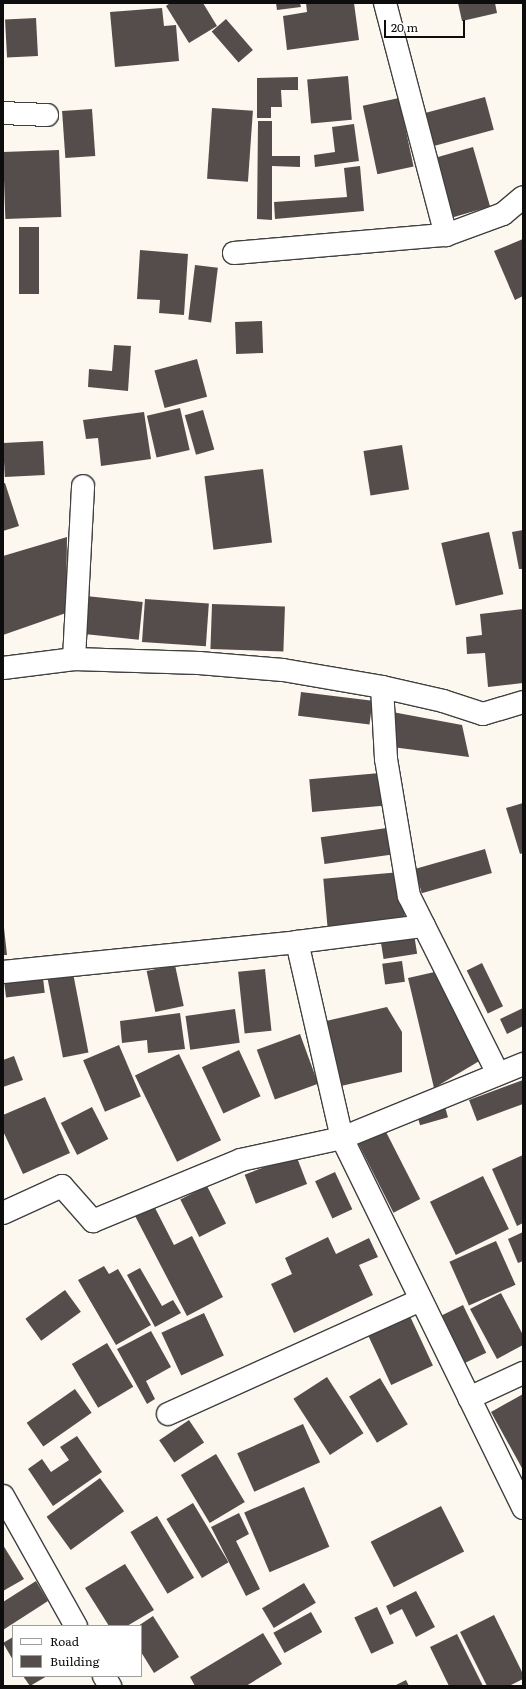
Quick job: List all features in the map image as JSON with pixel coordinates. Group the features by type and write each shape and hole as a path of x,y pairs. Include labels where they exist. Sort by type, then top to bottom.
{"street":[{"path":"385,3 446,235"},
{"path":"3,113 48,115"},
{"path":"234,253 446,235 503,214 523,197"},
{"path":"74,659 83,486"},
{"path":"3,668 74,659 199,663 283,670 382,687 443,701 483,714 523,702"},
{"path":"382,687 386,759 409,896 498,1074"},
{"path":"3,972 297,942 424,926"},
{"path":"297,942 342,1138 523,1508"},
{"path":"3,1213 62,1186 93,1221 241,1160 342,1138 523,1064"},
{"path":"168,1414 421,1300"},
{"path":"469,1398 523,1373"},
{"path":"3,1496 75,1625"},
{"path":"105,1677 110,1686"}],"building":[{"path":"170,3 203,3 217,26 189,43 166,6"},
{"path":"276,3 300,3 301,7 277,10"},
{"path":"306,3 354,3 359,40 287,50 283,16 307,12"},
{"path":"458,3 495,3 497,13 462,21"},
{"path":"162,8 164,26 176,25 179,61 115,67 110,12"},
{"path":"36,18 38,56 7,58 5,20"},
{"path":"226,19 253,50 239,62 212,31"},
{"path":"348,76 352,120 311,123 307,80"},
{"path":"298,77 298,90 281,90 282,107 271,107 271,118 257,118 257,78"},
{"path":"485,97 494,130 434,146 425,113"},
{"path":"399,98 414,166 377,174 363,106"},
{"path":"212,108 253,111 248,182 207,179"},
{"path":"92,109 95,156 65,158 62,111"},
{"path":"258,121 272,121 272,156 300,156 300,167 272,166 272,220 257,219"},
{"path":"354,124 359,161 315,167 314,155 335,152 332,127"},
{"path":"473,147 490,207 451,218 434,158"},
{"path":"59,150 61,217 5,219 3,152"},
{"path":"360,166 364,211 275,219 274,202 347,197 344,168"},
{"path":"19,227 39,227 39,294 19,294"},
{"path":"523,239 523,296 515,300 494,251"},
{"path":"140,250 188,254 184,315 159,313 160,300 137,299"},
{"path":"195,265 218,268 211,322 188,320"},
{"path":"262,321 263,353 236,354 235,322"},
{"path":"114,345 131,346 128,391 88,387 89,369 112,371"},
{"path":"197,359 207,397 165,408 154,370"},
{"path":"180,408 190,450 157,458 147,416"},
{"path":"203,410 214,449 196,455 185,415"},
{"path":"144,412 151,459 101,466 98,438 86,439 83,420"},
{"path":"43,441 45,475 5,477 3,443"},
{"path":"402,445 409,489 371,496 363,451"},
{"path":"263,469 272,542 213,550 204,476"},
{"path":"3,483 5,483 19,526 3,531"},
{"path":"523,530 523,569 519,569 512,532"},
{"path":"489,532 503,594 456,605 441,543"},
{"path":"67,537 66,613 3,635 3,556"},
{"path":"86,596 143,602 139,640 82,634"},
{"path":"145,599 209,603 206,646 142,642"},
{"path":"212,604 285,607 283,652 210,649"},
{"path":"523,609 523,683 488,687 485,653 467,654 466,637 482,635 480,614"},
{"path":"301,692 372,701 370,725 298,716"},
{"path":"387,711 462,725 469,757 392,747"},
{"path":"380,773 383,806 312,812 309,779"},
{"path":"523,803 523,853 520,854 506,808"},
{"path":"394,827 398,854 324,864 321,837"},
{"path":"485,849 492,873 422,893 415,869"},
{"path":"401,872 406,927 328,934 323,879"},
{"path":"3,919 7,955 3,955"},
{"path":"414,934 417,954 384,959 380,939"},
{"path":"402,961 405,982 385,985 382,964"},
{"path":"482,963 503,1006 488,1014 467,970"},
{"path":"175,965 184,1006 155,1012 147,971"},
{"path":"265,969 271,1031 245,1033 238,972"},
{"path":"42,970 45,993 6,998 3,975"},
{"path":"439,971 481,1060 434,1088 408,978"},
{"path":"73,973 88,1053 63,1057 47,978"},
{"path":"387,1007 402,1032 402,1072 341,1086 326,1021"},
{"path":"523,1008 523,1026 507,1034 500,1019"},
{"path":"235,1009 240,1043 190,1050 185,1016"},
{"path":"180,1013 185,1049 148,1053 147,1040 122,1043 120,1021"},
{"path":"300,1034 318,1084 275,1100 257,1050"},
{"path":"119,1045 141,1097 105,1112 83,1060"},
{"path":"239,1050 261,1096 223,1114 202,1067"},
{"path":"179,1054 221,1140 177,1162 135,1075"},
{"path":"14,1056 23,1080 3,1087 3,1060"},
{"path":"523,1080 523,1104 477,1121 469,1100"},
{"path":"45,1097 70,1153 23,1174 3,1131 3,1115"},
{"path":"443,1100 448,1117 420,1125 415,1108"},
{"path":"92,1107 108,1139 77,1155 61,1123"},
{"path":"383,1126 420,1199 393,1213 356,1140"},
{"path":"296,1155 307,1184 256,1204 245,1175"},
{"path":"523,1155 523,1223 517,1226 492,1169"},
{"path":"335,1172 352,1209 332,1218 315,1181"},
{"path":"483,1176 509,1229 456,1255 430,1202"},
{"path":"207,1186 226,1223 199,1237 180,1200"},
{"path":"153,1204 174,1245 192,1236 223,1297 187,1316 134,1214"},
{"path":"523,1232 523,1261 518,1263 508,1239"},
{"path":"328,1237 336,1254 369,1238 378,1257 359,1265 373,1295 294,1333 271,1284 292,1274 285,1258"},
{"path":"496,1241 516,1285 469,1306 449,1262"},
{"path":"104,1266 109,1274 118,1269 151,1325 116,1345 78,1280"},
{"path":"140,1268 162,1306 173,1300 181,1313 155,1327 127,1275"},
{"path":"65,1290 81,1312 41,1341 25,1319"},
{"path":"501,1293 523,1335 523,1345 497,1359 470,1309"},
{"path":"463,1305 486,1353 460,1365 437,1318"},
{"path":"408,1312 433,1365 391,1385 366,1331"},
{"path":"204,1313 224,1356 181,1375 161,1333"},
{"path":"151,1331 171,1367 146,1381 155,1399 147,1404 117,1349"},
{"path":"107,1343 133,1387 98,1408 72,1364"},
{"path":"327,1377 363,1433 330,1455 293,1399"},
{"path":"380,1378 408,1424 377,1443 349,1397"},
{"path":"75,1389 92,1413 43,1447 27,1423"},
{"path":"523,1394 523,1470 491,1412"},
{"path":"189,1420 204,1442 174,1463 159,1440"},
{"path":"303,1424 320,1462 254,1492 237,1453"},
{"path":"77,1436 102,1472 53,1506 28,1469 42,1459 51,1472 69,1460 60,1447"},
{"path":"216,1454 245,1502 210,1523 181,1475"},
{"path":"100,1478 124,1511 71,1550 47,1517"},
{"path":"304,1487 329,1547 270,1572 244,1512"},
{"path":"193,1503 229,1562 202,1578 166,1519"},
{"path":"441,1506 464,1551 394,1587 371,1542"},
{"path":"239,1513 249,1534 236,1541 260,1589 246,1596 211,1527"},
{"path":"157,1516 194,1578 168,1594 130,1532"},
{"path":"3,1545 24,1579 3,1591"},
{"path":"125,1564 154,1610 129,1625 108,1625 85,1588"},
{"path":"36,1581 48,1601 3,1630 3,1602"},
{"path":"304,1583 316,1603 274,1628 262,1608"},
{"path":"416,1591 435,1627 416,1637 402,1609 390,1615 386,1606"},
{"path":"377,1607 394,1643 371,1654 354,1618"},
{"path":"311,1612 322,1632 285,1653 273,1633"},
{"path":"494,1615 523,1674 523,1679 509,1686 487,1686 460,1632"},
{"path":"153,1616 179,1657 154,1673 142,1654 142,1625 140,1625"},
{"path":"263,1633 282,1664 246,1686 195,1686 190,1677"},
{"path":"457,1634 483,1686 449,1686 430,1647"},
{"path":"12,1638 12,1658 3,1643"},
{"path":"24,1677 45,1677 30,1686"},
{"path":"406,1680 409,1686 394,1686"}]}
